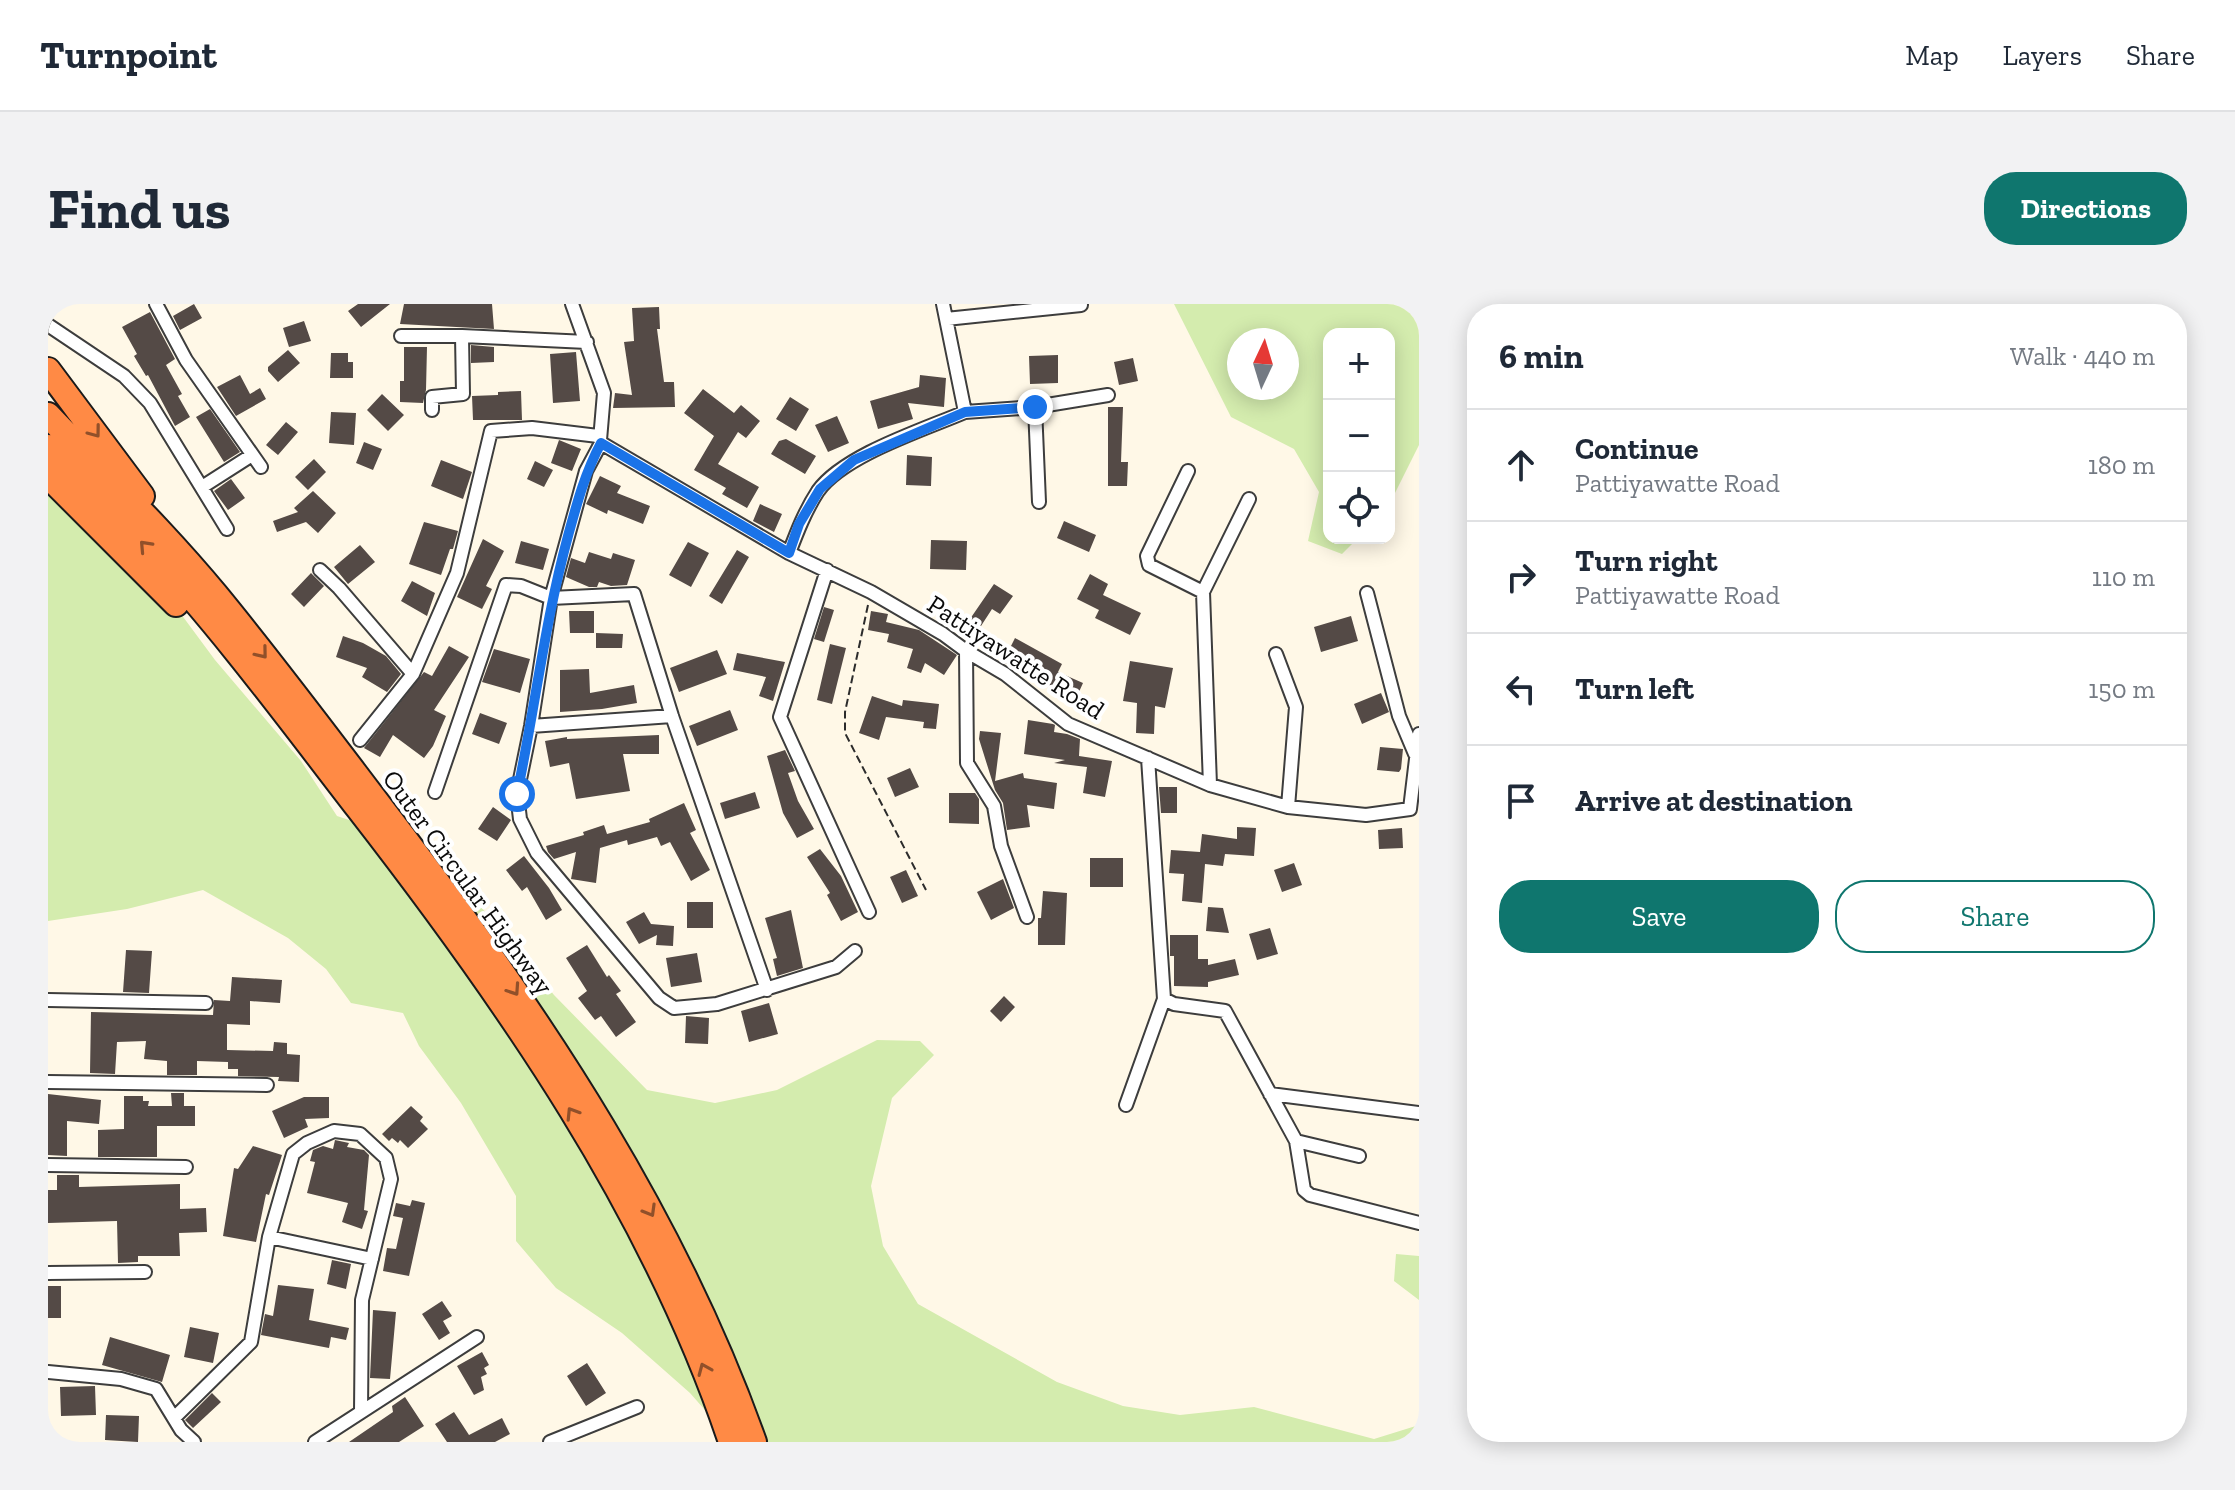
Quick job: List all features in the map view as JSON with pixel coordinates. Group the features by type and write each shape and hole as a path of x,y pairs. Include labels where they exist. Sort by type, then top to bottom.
{"highway":[{"path":"48,370 213,592"},
{"name":"Outer Circular Highway","path":"48,415 213,592 361,797 463,948 578,1123 616,1187 683,1320 731,1442"},
{"name":"Outer Circular Highway","path":"48,447 148,549 479,940 595,1116 664,1236 702,1311 754,1442"},
{"path":"48,476 289,715"}],"street":[{"path":"156,304 186,360 261,467"},
{"path":"572,304 604,393 599,440 586,471 551,598 517,794 520,819 537,853 659,998 674,1008 717,1004 767,990 836,967 855,951"},
{"path":"943,304 965,412"},
{"path":"946,319 1081,305"},
{"path":"48,325 124,376 150,403 227,529"},
{"path":"401,336 587,342"},
{"path":"432,410 432,397 463,394 462,336"},
{"path":"789,553 799,524 820,489 854,460 965,412 1035,407 1108,395"},
{"path":"1035,407 1039,502"},
{"path":"360,740 413,674 457,573 491,431 532,428 599,440"},
{"name":"Pattiyawatte Road","path":"599,440 789,553 871,592 943,634 1005,674 1068,724 1210,785 1288,807 1366,815 1414,809 1419,734"},
{"path":"202,487 252,455"},
{"path":"1188,471 1147,556 1149,565 1203,592"},
{"path":"1210,785 1203,592 1249,499"},
{"path":"320,570 413,674"},
{"path":"827,570 780,717 869,912"},
{"path":"435,792 506,585 521,586 551,598 634,594 672,716 767,990"},
{"path":"1367,593 1399,716 1417,758"},
{"path":"966,651 967,763 994,806 1001,846 1027,917"},
{"path":"1276,654 1296,707 1288,807"},
{"path":"531,726 672,716"},
{"path":"1126,1105 1164,999 1148,758"},
{"path":"1164,999 1174,1004 1225,1011 1296,1141 1304,1190 1310,1195 1419,1223"},
{"path":"48,1000 206,1003"},
{"path":"48,1082 267,1085"},
{"path":"1270,1094 1419,1113"},
{"path":"175,1417 251,1342 269,1237 293,1154 307,1143 334,1131 360,1134 386,1158 391,1179 362,1300 361,1412"},
{"path":"1296,1141 1359,1156"},
{"path":"48,1165 186,1167"},
{"path":"269,1237 372,1259"},
{"path":"48,1273 145,1272"},
{"path":"315,1442 477,1337"},
{"path":"48,1372 121,1379 156,1389 181,1430 194,1442"},
{"path":"550,1442 637,1407"}],"path":[{"path":"871,592 845,712 845,733 926,890"}],"green space":[{"path":"1174,304 1419,304 1419,445 1395,493 1395,328 1323,328 1323,544 1352,544 1342,554 1308,541 1319,492 1294,449 1231,417"},
{"path":"48,454 161,587 215,660 301,761 337,816 419,843 495,922 554,995 647,1090 715,1103 777,1090 877,1040 920,1041 934,1055 892,1098 871,1186 883,1246 918,1304 1057,1382 1123,1406 1180,1415 1254,1407 1374,1439 1419,1425 1419,1442 733,1442 690,1393 622,1333 556,1288 516,1241 516,1196 461,1103 419,1046 403,1013 351,1003 326,969 288,938 203,890 127,909 48,921"},
{"path":"1396,1254 1419,1256 1419,1300 1394,1281"}],"building":[{"path":"194,304 202,318 180,330 173,316"},
{"path":"358,304 390,304 361,327 348,311"},
{"path":"404,304 492,304 494,329 400,324"},
{"path":"659,307 660,329 657,329 664,382 674,382 675,407 613,408 615,393 632,395 624,342 634,341 632,308"},
{"path":"150,312 175,359 166,365 190,417 175,426 148,375 134,356 137,354 122,327"},
{"path":"304,321 311,341 289,347 283,328"},
{"path":"471,345 494,347 494,362 471,363"},
{"path":"404,347 427,347 423,403 400,402 400,381 404,381"},
{"path":"288,350 300,363 278,382 268,367"},
{"path":"576,352 580,401 553,403 550,354"},
{"path":"331,353 348,353 348,362 353,362 353,378 330,378"},
{"path":"1058,355 1058,383 1030,384 1029,356"},
{"path":"1133,358 1138,381 1119,385 1114,362"},
{"path":"240,375 250,394 260,388 266,399 236,416 217,387"},
{"path":"920,375 946,378 944,407 908,403 913,419 878,429 870,401 919,387"},
{"path":"703,389 734,413 741,405 760,421 746,438 738,432 718,464 759,487 747,508 722,494 726,488 694,470 714,436 684,413"},
{"path":"521,391 522,420 473,420 472,396"},
{"path":"382,394 404,415 388,431 367,410"},
{"path":"790,397 809,409 796,431 776,419"},
{"path":"1108,407 1123,407 1121,462 1128,462 1127,486 1108,486"},
{"path":"210,409 240,452 224,462 196,417"},
{"path":"331,412 356,413 354,445 329,443"},
{"path":"837,416 849,443 828,452 815,425"},
{"path":"286,422 298,432 278,455 266,445"},
{"path":"786,439 816,456 805,474 771,454 779,441"},
{"path":"559,440 581,449 572,471 551,463"},
{"path":"364,442 382,449 373,470 356,463"},
{"path":"907,455 932,457 931,486 906,485"},
{"path":"314,459 326,472 308,490 295,477"},
{"path":"441,460 472,472 463,499 431,486"},
{"path":"535,461 553,470 544,487 527,479"},
{"path":"600,476 621,486 617,493 650,506 643,524 608,510 607,514 586,504"},
{"path":"231,479 245,498 228,510 214,491"},
{"path":"313,491 336,513 318,533 306,522 277,532 273,521 298,512 294,508"},
{"path":"760,504 782,514 774,532 753,521"},
{"path":"1064,521 1096,535 1089,552 1057,538"},
{"path":"424,522 458,531 441,575 409,564"},
{"path":"483,539 504,551 486,586 492,589 482,609 457,597"},
{"path":"931,540 967,541 966,570 930,569"},
{"path":"521,541 549,549 543,570 515,563"},
{"path":"688,542 709,553 691,587 669,575"},
{"path":"360,545 375,562 348,584 334,567"},
{"path":"737,550 749,557 722,604 709,596"},
{"path":"589,552 611,559 613,553 635,560 627,585 611,586 599,582 597,587 589,587 566,577 571,558 585,563"},
{"path":"311,573 324,586 304,607 291,594"},
{"path":"1090,574 1108,584 1103,595 1141,613 1130,635 1095,618 1099,610 1077,599"},
{"path":"412,581 435,593 427,616 401,601"},
{"path":"994,584 1013,596 1000,614 992,609 981,626 970,619"},
{"path":"824,607 834,610 824,642 814,639"},
{"path":"569,611 594,611 594,633 570,633"},
{"path":"871,611 888,614 886,622 919,630 957,655 944,675 925,663 921,673 907,668 913,649 887,642 889,634 868,630"},
{"path":"1351,616 1358,641 1321,652 1314,627"},
{"path":"596,633 623,634 622,648 596,648"},
{"path":"343,636 386,656 401,674 387,692 362,677 367,668 336,657"},
{"path":"1015,638 1062,664 1058,672 1083,683 1074,703 1056,696 1059,690 1003,662"},
{"path":"830,644 846,648 832,704 817,700"},
{"path":"449,646 469,657 434,710 446,716 433,746 424,758 393,735 380,757 364,748 424,672 432,676"},
{"path":"494,649 530,659 520,693 482,682"},
{"path":"717,650 727,674 679,692 670,668"},
{"path":"737,653 785,662 773,701 759,696 766,677 733,670"},
{"path":"1130,661 1173,668 1165,708 1155,706 1154,734 1136,733 1137,703 1123,701"},
{"path":"589,669 590,693 634,685 637,703 560,712 560,670"},
{"path":"1381,693 1389,712 1362,724 1354,704"},
{"path":"872,696 902,706 903,700 939,704 936,729 923,728 924,722 886,717 879,740 859,733"},
{"path":"730,710 738,730 697,746 689,726"},
{"path":"480,713 507,723 499,744 472,734"},
{"path":"1028,720 1053,724 1054,732 1080,739 1079,756 1112,761 1105,797 1083,793 1087,767 1054,763 1065,760 1024,754"},
{"path":"980,731 1001,733 995,781 1023,773 1024,778 1057,783 1054,809 1027,805 1030,827 1007,830 1003,803 995,790 979,739"},
{"path":"659,735 659,754 623,754 630,791 576,799 569,763 550,767 545,741 567,737"},
{"path":"1380,747 1403,749 1399,772 1377,770"},
{"path":"785,750 795,771 788,773 798,801 814,829 797,838 783,813 767,756"},
{"path":"910,768 919,787 895,797 887,778"},
{"path":"1159,787 1177,787 1177,813 1161,813"},
{"path":"755,792 760,808 725,819 720,803"},
{"path":"949,793 975,793 979,799 979,824 949,823"},
{"path":"684,803 696,830 690,833 710,870 691,881 670,842 661,846 657,837 628,845 627,840 600,848 596,883 571,879 576,852 554,859 548,852 546,846 584,835 583,832 604,825 607,834 650,822 649,819"},
{"path":"493,807 511,820 497,841 478,829"},
{"path":"1237,827 1256,828 1254,856 1225,854 1223,866 1205,864 1202,903 1182,901 1184,874 1169,873 1171,850 1200,852 1202,834 1237,839"},
{"path":"1402,828 1403,848 1379,849 1378,830"},
{"path":"820,849 841,876 858,912 841,921 827,895 830,893 807,857"},
{"path":"524,856 562,910 546,920 527,887 522,891 506,870"},
{"path":"1090,858 1123,858 1123,887 1090,887"},
{"path":"1294,863 1302,885 1282,892 1274,870"},
{"path":"906,870 918,896 902,903 890,877"},
{"path":"1003,879 1014,908 991,920 977,892"},
{"path":"1043,891 1067,893 1065,945 1038,945 1038,918 1041,918"},
{"path":"687,902 713,902 713,928 687,928"},
{"path":"1208,907 1223,908 1229,933 1206,931"},
{"path":"791,910 803,968 777,976 773,959 777,958 765,918"},
{"path":"644,912 651,924 674,926 673,946 656,945 657,935 639,944 626,922"},
{"path":"1270,928 1278,954 1257,960 1249,934"},
{"path":"1170,935 1198,935 1198,959 1208,959 1208,965 1235,959 1239,975 1208,982 1208,987 1174,986"},
{"path":"587,945 607,977 609,975 621,991 616,994 636,1022 616,1037 601,1016 595,1020 578,998 587,991 566,958"},
{"path":"126,950 152,951 149,993 123,992"},
{"path":"697,953 702,982 671,987 666,958"},
{"path":"232,977 282,980 280,1003 250,1001 250,1025 227,1024 227,1050 273,1051 274,1042 287,1043 287,1054 300,1055 299,1082 278,1081 279,1077 238,1076 238,1069 228,1069 228,1062 197,1061 197,1075 167,1075 167,1061 144,1059 146,1041 117,1042 115,1074 90,1073 91,1012 213,1015 214,1000 230,1001"},
{"path":"1004,996 1015,1007 1001,1022 990,1011"},
{"path":"769,1003 778,1034 749,1042 741,1011"},
{"path":"686,1016 709,1018 708,1044 685,1043"},
{"path":"171,1093 184,1093 184,1106 195,1106 195,1126 157,1126 157,1157 98,1157 98,1130 124,1129 124,1096 143,1096 143,1101 149,1101 148,1106 172,1106"},
{"path":"48,1094 101,1100 99,1124 67,1121 67,1156 48,1155"},
{"path":"304,1097 329,1097 329,1118 305,1119 308,1127 284,1138 272,1111"},
{"path":"411,1106 423,1117 420,1121 428,1129 408,1148 400,1140 398,1143 392,1138 389,1141 382,1134"},
{"path":"335,1140 349,1143 347,1147 364,1150 369,1155 364,1210 368,1211 362,1229 342,1222 348,1203 307,1193 315,1162 310,1161 313,1150 323,1146 333,1149"},
{"path":"253,1146 282,1155 269,1195 266,1194 256,1242 223,1236 234,1168 238,1169"},
{"path":"57,1175 79,1175 79,1187 180,1184 180,1209 206,1208 207,1232 179,1233 180,1256 138,1256 138,1262 118,1263 117,1221 48,1223 48,1190 57,1190"},
{"path":"412,1200 425,1203 409,1276 383,1271 387,1248 396,1249 403,1218 393,1216 396,1203 410,1206"},
{"path":"332,1260 351,1264 346,1289 327,1284"},
{"path":"278,1285 314,1289 309,1320 349,1328 346,1340 331,1337 329,1348 261,1335 265,1314 273,1316"},
{"path":"48,1286 61,1286 61,1318 48,1318"},
{"path":"442,1301 452,1316 443,1321 450,1333 439,1340 422,1314"},
{"path":"373,1310 396,1312 390,1379 370,1378"},
{"path":"190,1327 219,1333 213,1363 184,1357"},
{"path":"110,1337 170,1355 162,1382 102,1365"},
{"path":"482,1352 489,1365 484,1368 487,1374 481,1377 484,1390 474,1395 457,1366"},
{"path":"587,1363 606,1393 586,1406 567,1376"},
{"path":"95,1386 96,1415 61,1416 60,1387"},
{"path":"212,1393 221,1402 193,1428 185,1420"},
{"path":"405,1397 424,1426 399,1442 349,1442 393,1412 392,1406"},
{"path":"454,1412 469,1435 502,1418 510,1434 495,1442 447,1442 435,1424"},
{"path":"106,1415 139,1416 138,1442 105,1440"}],"route":[{"path":"517,794 551,598 586,471 601,443 789,553 799,524 820,489 854,460 965,412 1035,407"}]}
